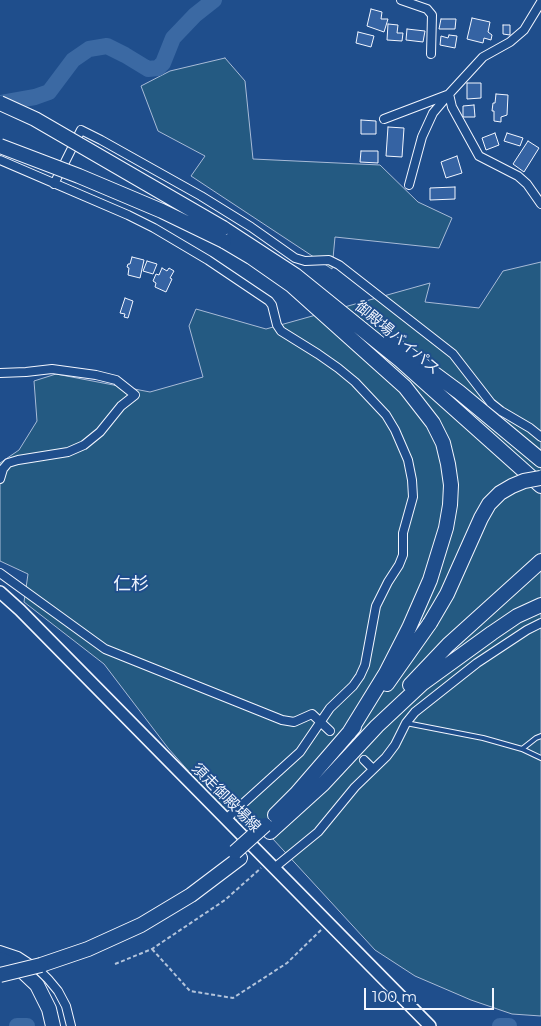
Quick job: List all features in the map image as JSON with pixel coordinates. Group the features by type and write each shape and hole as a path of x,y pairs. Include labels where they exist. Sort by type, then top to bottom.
{"highway":[{"path":"0,103 35,119 224,234"},
{"path":"0,146 224,234"},
{"name":"御殿場バイパス","path":"224,234 251,257 292,279 400,360 541,486"},
{"path":"292,279 414,358 541,460"},
{"path":"292,279 405,387 433,423 442,443 451,485 446,528 430,580 409,628 386,673 349,733"},
{"name":"御殿場バイパス","path":"292,279 344,325 402,372 541,497"},
{"path":"268,828 349,733 404,662 447,594 489,504 500,493 524,480 541,478"},
{"path":"303,802 448,645 541,561"},
{"path":"0,975 40,961 136,918 185,890 238,855 323,784 399,705 423,683 517,616 541,605"},
{"path":"0,960 18,967 37,985 49,1009 53,1026"},
{"path":"0,966 40,961"}],"main road":[{"name":"須走御殿場線","path":"0,592 26,616 430,1026"}],"street":[{"path":"401,0 427,9 432,15 431,54"},
{"path":"409,185 422,137 433,113 483,57 510,42 524,30 541,2"},
{"path":"384,119 448,94"},
{"path":"448,94 452,108 479,156 518,176 527,184 541,204"},
{"path":"54,184 82,130 201,196 251,227 295,258 305,262 329,260 339,265 453,354 491,403 541,437"},
{"path":"0,160 154,228 208,260 269,301 281,331 318,354 355,382 386,415 408,460 413,497 403,533 403,555 400,565 388,582 376,606 365,666 360,676 353,686 330,708 300,752 226,819"},
{"path":"0,373 52,369 96,375 116,380 134,395 120,406 100,432 84,445 68,452 8,463 3,469 0,479"},
{"path":"0,573 105,649 282,720 294,722 312,714 330,731"},
{"path":"271,864 318,832 355,787 386,756 406,723 422,707 478,663 519,635 541,623"},
{"path":"364,760 373,769"},
{"path":"0,950 18,956 38,969 48,979 58,991 71,1023"}],"lane":[{"path":"406,723 466,734 522,749 541,758"},
{"path":"522,749 541,736"}],"path":[{"path":"115,964 152,949 225,900 271,864"},
{"path":"152,949 190,991 233,998 287,964 328,923"}],"shaded area":[{"path":"225,58 245,81 253,159 380,165 418,202 452,218 439,248 335,237 332,269 191,176 205,156 158,131 141,86 170,71"},
{"path":"541,262 541,1016 512,1014 471,1000 415,976 375,950 261,826 230,818 168,748 104,664 24,602 28,574 0,561 0,463 19,450 37,421 34,381 56,374 150,392 203,377 189,326 196,309 266,329 430,283 425,302 479,308 503,271"}],"building":[{"path":"371,9 382,12 381,19 388,19 384,32 367,26"},
{"path":"472,18 490,22 488,32 492,35 491,40 484,38 483,43 467,39"},
{"path":"441,19 456,19 455,29 439,29"},
{"path":"388,24 398,25 397,33 403,33 402,41 387,40"},
{"path":"503,25 510,25 510,35 503,34"},
{"path":"407,29 425,31 423,42 406,40"},
{"path":"358,32 374,36 371,47 356,43"},
{"path":"449,35 457,36 455,48 440,45 441,36 448,38"},
{"path":"467,83 481,83 481,98 467,99"},
{"path":"496,94 508,95 507,115 501,117 501,122 494,121 494,111 492,111"},
{"path":"474,105 475,117 463,117 463,106"},
{"path":"361,120 376,121 376,134 361,134"},
{"path":"388,127 404,128 402,157 386,156"},
{"path":"495,133 499,145 486,150 482,138"},
{"path":"507,133 523,138 520,146 504,141"},
{"path":"528,141 539,148 524,172 513,164"},
{"path":"361,151 378,151 378,163 360,162"},
{"path":"457,156 462,173 446,178 441,162"},
{"path":"455,187 455,199 430,200 430,188"},
{"path":"132,257 144,260 140,278 128,275 129,268 127,267"},
{"path":"147,261 157,264 153,274 143,271"},
{"path":"162,268 167,271 169,268 174,271 166,292 155,287 156,283 153,281 156,274 159,275"},
{"path":"125,298 133,301 128,318 124,317 125,314 120,313"}],"waterway":[{"path":"0,103 35,97 49,92 73,60 89,49 107,46 148,69 158,68 163,63 173,38 195,15 214,0"},
{"path":"17,1026 27,1026"},
{"path":"500,1026 509,1026"}],"district":[{"name":"仁杉","path":"131,585"}]}
